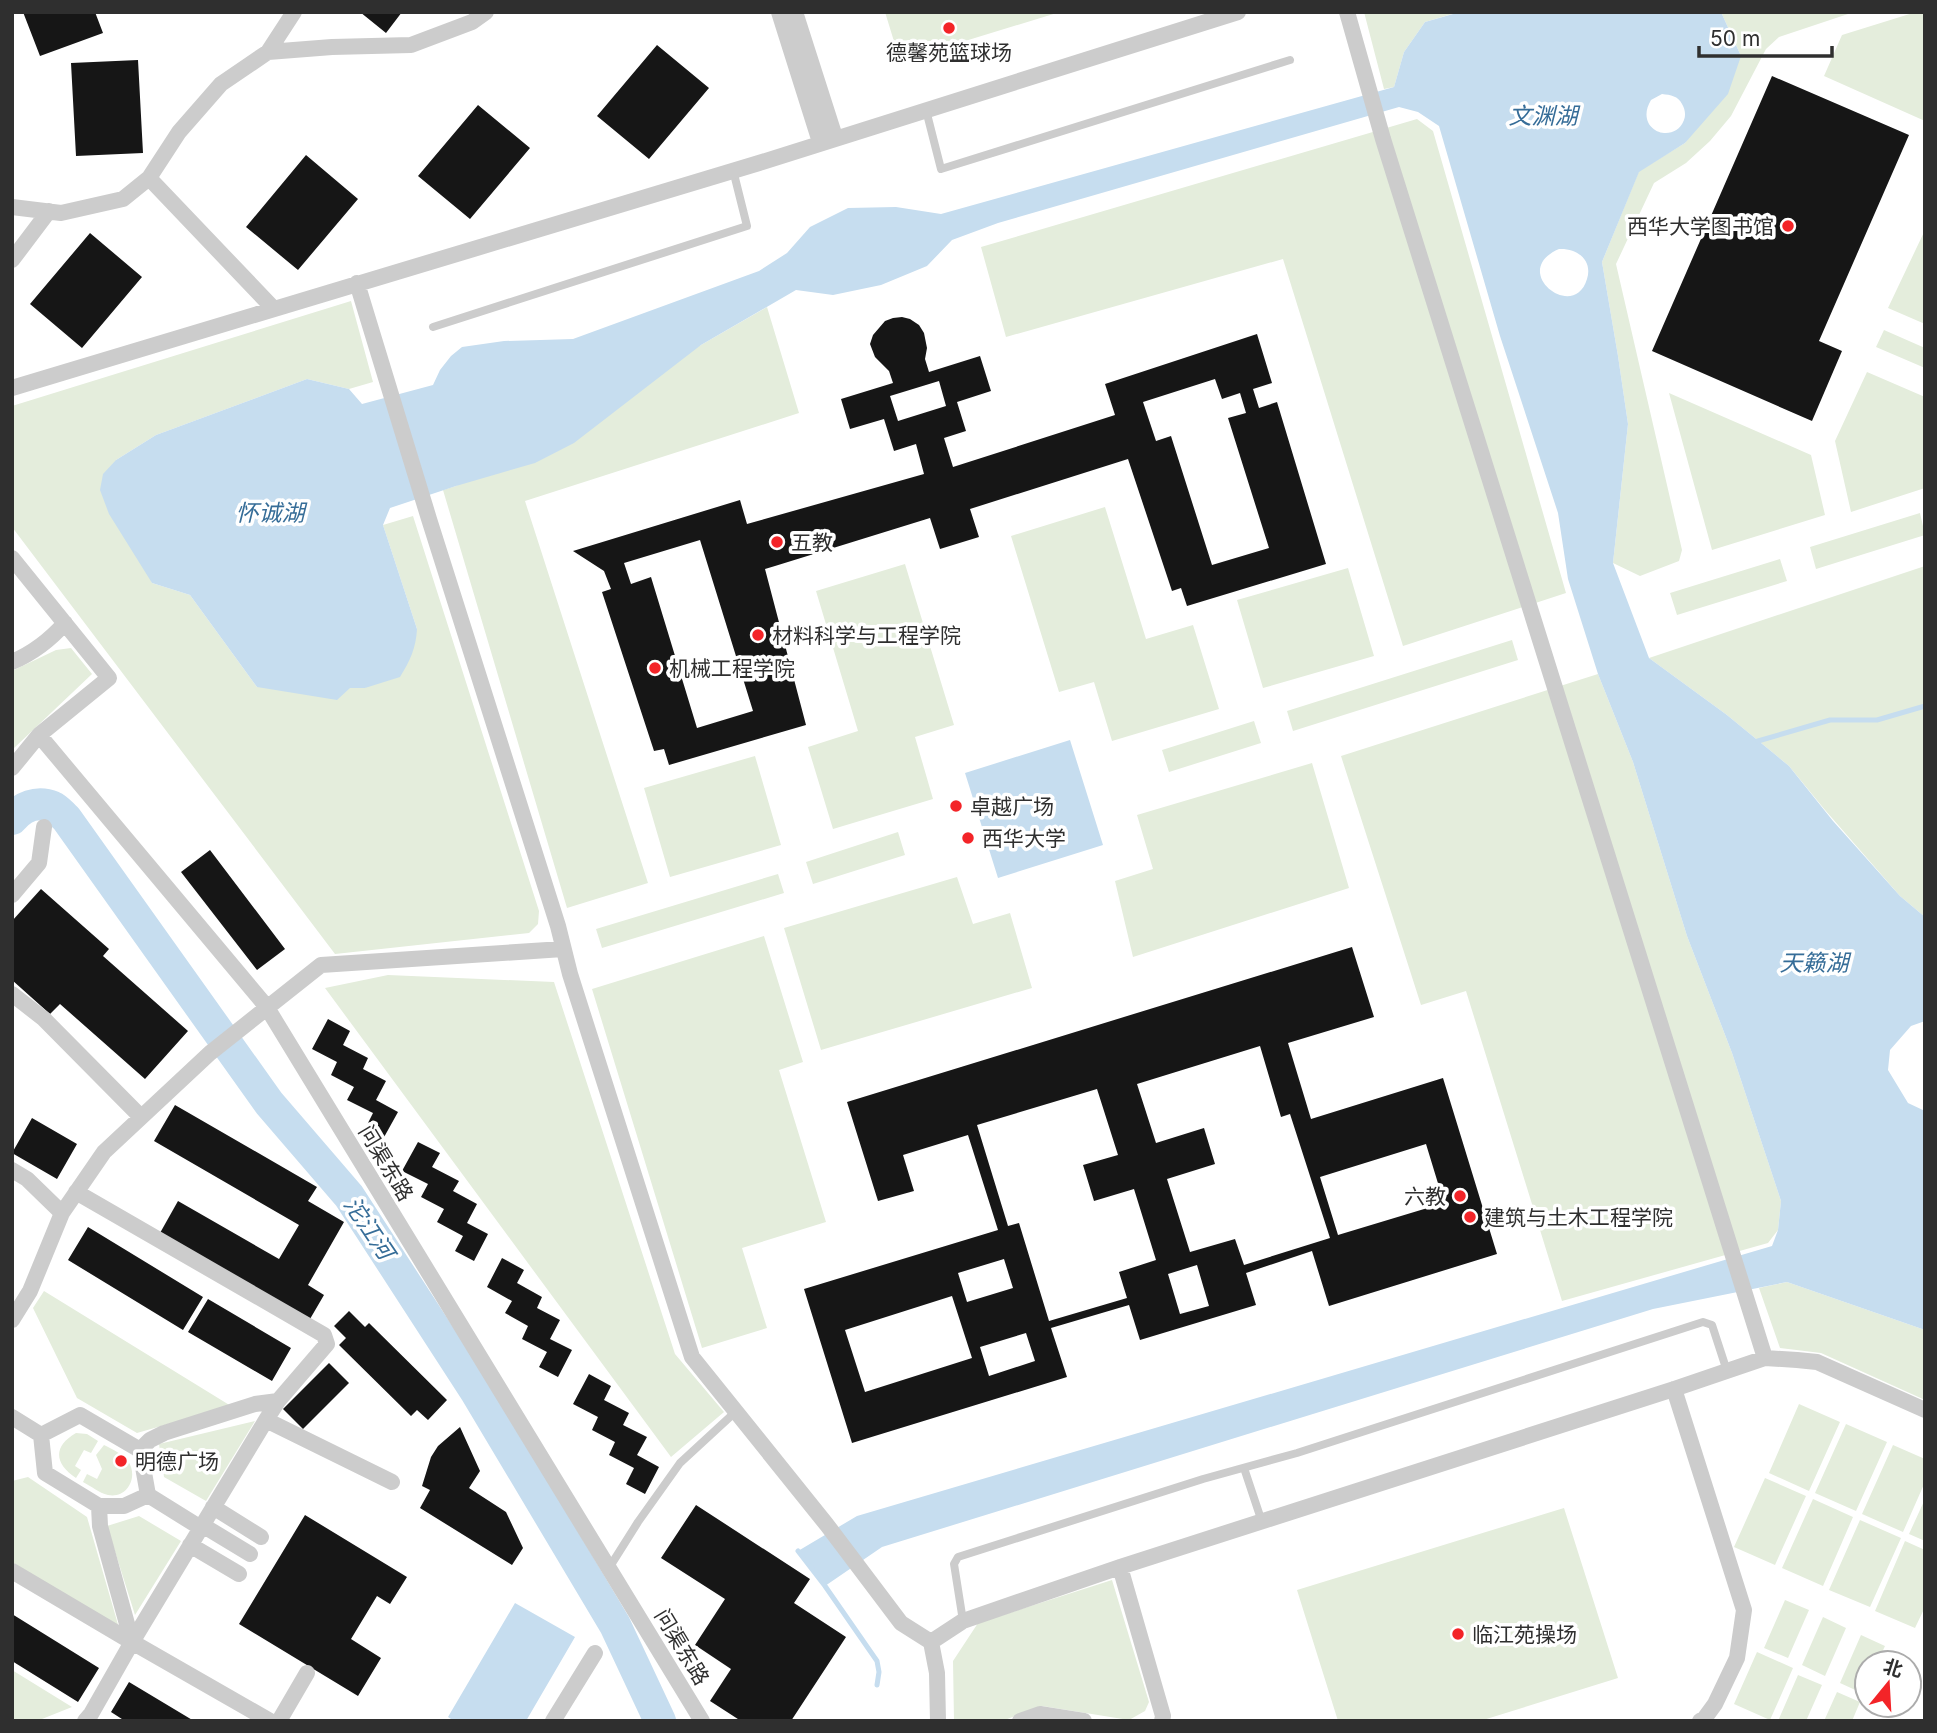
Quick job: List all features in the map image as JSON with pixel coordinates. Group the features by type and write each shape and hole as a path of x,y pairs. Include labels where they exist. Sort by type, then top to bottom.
{"street":[{"path":"12,207 61,213 123,199 149,178 179,132 221,84 268,52 294,12"},
{"path":"268,52 411,45 472,22 486,12"},
{"path":"779,12 827,140"},
{"path":"795,12 827,140"},
{"path":"12,388 733,170 1238,12"},
{"path":"1347,12 1383,139 1765,1358"},
{"path":"149,178 273,308"},
{"path":"12,260 48,211"},
{"path":"357,283 692,1357 827,1525 901,1623 931,1642 937,1674 938,1721"},
{"path":"12,558 109,678 39,735 12,768"},
{"path":"12,662 43,644 65,623"},
{"name":"问渠东路","path":"39,735 263,1009 702,1721"},
{"path":"12,895 39,863 44,827"},
{"path":"12,1320 30,1291 62,1213 104,1152 210,1053 321,965 563,949"},
{"path":"12,994 44,1019 141,1117"},
{"path":"12,1170 27,1179 62,1213"},
{"path":"76,1192 324,1335 327,1344 278,1401 266,1420 132,1642 93,1718"},
{"path":"931,1642 963,1621 1120,1567 1765,1358 1817,1362 1925,1410"},
{"path":"1674,1389 1744,1609 1737,1658 1715,1704 1700,1721"},
{"path":"140,1450 150,1440 164,1433 255,1404 278,1401"},
{"path":"41,1435 80,1415 140,1450 148,1495"},
{"path":"12,1417 41,1435"},
{"path":"266,1420 392,1482"},
{"path":"41,1435 45,1473 99,1506 124,1506 148,1495"},
{"path":"148,1495 250,1554"},
{"path":"99,1506 100,1526 132,1642"},
{"path":"213,1507 261,1537"},
{"path":"190,1545 239,1574"},
{"path":"1120,1567 1163,1721"},
{"path":"12,1571 270,1721"},
{"path":"553,1721 595,1653"},
{"path":"279,1721 307,1673"},
{"path":"1020,1721 1040,1714 1084,1721"}],"lane":[{"path":"926,110 941,169 1290,60"},
{"path":"433,327 747,226 733,170"},
{"path":"963,1621 954,1564 958,1557 1297,1453 1703,1322 1712,1325 1727,1371"},
{"path":"609,1569 680,1463 732,1416"},
{"path":"1244,1468 1262,1522"}],"green space":[{"name":"德馨苑篮球场","path":"885,12 1060,12 900,61"},
{"path":"1364,12 1459,12 1425,22 1404,52 1394,87 1384,89"},
{"path":"1721,12 1854,12 1779,37 1766,49 1731,116 1710,141 1686,163 1654,183 1616,264 1682,550 1679,561 1640,576 1613,563 1628,424 1602,262 1639,171 1685,143 1741,56"},
{"path":"1916,12 1925,12 1925,121 1824,76 1842,35"},
{"path":"1417,119 1433,131 1566,593 1403,646 1283,259 1006,337 981,247"},
{"path":"1925,230 1925,324 1888,308"},
{"path":"351,301 373,382 349,389 307,379 156,435 116,460 152,583 190,595 257,687 365,688 417,629 383,525 413,516 539,911 538,924 529,933 335,954 12,527 12,406"},
{"path":"767,307 799,413 525,501 648,883 567,908 443,490 456,486"},
{"path":"1884,330 1925,348 1925,368 1876,347"},
{"path":"1867,372 1925,397 1925,488 1851,512 1835,441"},
{"path":"1669,393 1811,455 1825,515 1712,550"},
{"path":"1105,507 1146,639 1193,625 1219,709 1112,741 1094,682 1059,692 1011,536"},
{"path":"1920,513 1925,535 1816,569 1810,547"},
{"path":"1780,559 1787,581 1677,615 1670,593"},
{"path":"905,564 954,725 915,737 933,799 833,829 808,747 858,731 816,591"},
{"path":"1925,566 1925,917 1900,896 1789,766 1727,715 1649,658"},
{"path":"1348,568 1374,656 1263,688 1237,600"},
{"path":"1512,640 1518,660 1293,731 1287,711"},
{"path":"71,648 92,674 13,749 12,671 56,650"},
{"path":"1598,674 1633,762 1687,936 1732,1053 1781,1201 1778,1230 1768,1243 1562,1301 1466,991 1421,1005 1341,756"},
{"path":"1254,721 1261,743 1169,772 1162,750"},
{"path":"755,756 781,845 670,877 644,788"},
{"path":"1312,763 1349,888 1133,957 1115,881 1153,869 1137,815"},
{"path":"898,832 905,855 813,884 806,862"},
{"path":"778,874 784,893 602,948 596,929"},
{"path":"957,877 973,924 1010,913 1032,988 821,1050 784,928"},
{"path":"764,936 803,1062 779,1070 826,1222 742,1248 767,1328 702,1348 592,989"},
{"path":"388,975 554,982 675,1354 724,1412 671,1457 325,988"},
{"path":"1787,1282 1925,1330 1925,1400 1821,1353 1780,1348 1759,1288"},
{"path":"44,1291 231,1406 137,1433 77,1398 33,1308"},
{"path":"1799,1404 1840,1422 1809,1491 1769,1473"},
{"path":"255,1421 206,1501 164,1477 159,1444"},
{"path":"1846,1424 1887,1442 1856,1511 1815,1493"},
{"path":"76,1433 87,1434 98,1441 91,1453 84,1450 75,1466 81,1470 76,1478 64,1467 59,1456 63,1444"},
{"path":"104,1445 123,1456 131,1467 132,1480 121,1494 101,1493 83,1482 87,1474 97,1479 102,1469 96,1455"},
{"path":"1893,1445 1925,1459 1925,1482 1903,1532 1862,1514"},
{"path":"28,1477 87,1517 119,1628 12,1562 12,1481"},
{"path":"1765,1478 1806,1496 1775,1565 1734,1547"},
{"path":"1813,1499 1853,1517 1823,1586 1782,1568"},
{"path":"1925,1499 1925,1541 1909,1534"},
{"name":"临江苑操场","path":"1564,1508 1618,1678 1480,1721 1338,1721 1297,1590"},
{"path":"139,1516 181,1541 135,1615 107,1526"},
{"path":"1860,1520 1901,1538 1870,1607 1829,1590"},
{"path":"1905,1541 1925,1550 1925,1607 1915,1628 1875,1611"},
{"path":"1112,1580 1149,1702 1145,1711 1129,1720 1042,1706 1002,1721 954,1721 953,1661 978,1623"},
{"path":"1785,1600 1809,1610 1788,1658 1764,1648"},
{"path":"1823,1617 1846,1628 1825,1676 1802,1665"},
{"path":"1861,1635 1885,1646 1884,1649 1855,1649"},
{"path":"1757,1652 1793,1668 1770,1720 1734,1704"},
{"path":"1853,1653 1853,1689 1840,1683"},
{"path":"12,1670 72,1707 37,1721 12,1721"},
{"path":"1798,1675 1822,1685 1806,1721 1778,1721"},
{"path":"1837,1692 1853,1699 1852,1721 1824,1721"}],"water":[{"path":"1460,12 1721,12 1741,56 1728,94 1685,143 1639,172 1602,262 1628,424 1613,563 1649,658 1727,715 1789,766 1833,821 1900,896 1925,917 1925,1021 1911,1026 1890,1050 1888,1070 1908,1103 1925,1111 1925,1330 1787,1282 1653,1309 882,1547 825,1586 798,1551 857,1516 1772,1246 1778,1230 1781,1201 1732,1053 1687,936 1633,762 1598,674 1568,579 1558,513 1500,336 1439,126 1418,112 1399,107 998,223 952,240 927,266 881,285 833,295 796,290 701,345 574,443 535,463 390,508 383,525 417,629 414,648 400,677 365,688 350,688 337,700 257,687 190,595 152,583 109,514 100,490 103,474 116,460 156,435 307,379 349,389 362,404 433,385 440,370 462,347 504,341 573,339 759,271 787,253 810,227 848,208 896,207 941,214 1394,87 1404,52 1425,22","holes":["1662,94 1676,98 1684,110 1684,120 1679,128 1672,132 1657,131 1647,119 1651,100","1559,249 1577,253 1588,266 1587,279 1580,291 1570,296 1559,295 1549,289 1542,280 1540,269 1545,258"]},
{"path":"1070,740 1103,845 998,878 965,773"},
{"path":"515,1603 575,1637 526,1721 454,1721 448,1717"}],"building":[{"path":"23,12 95,12 103,33 40,56"},
{"path":"360,12 402,12 386,33"},
{"path":"657,45 709,88 649,159 597,116"},
{"path":"138,60 143,153 76,156 71,63"},
{"name":"西华大学图书馆","path":"1772,76 1909,135 1819,341 1842,351 1812,421 1652,351"},
{"path":"478,105 530,148 470,219 418,176"},
{"path":"306,155 358,199 298,270 246,227"},
{"path":"90,233 142,277 82,348 30,304"},
{"name":"五教","path":"893,318 910,319 919,325 924,333 927,348 925,359 929,372 980,356 991,391 957,402 966,431 944,438 953,467 1115,415 1105,384 1257,334 1272,383 1253,389 1259,408 1277,402 1326,564 1187,606 1181,588 1172,591 1128,459 970,509 979,537 940,549 930,518 765,569 806,725 669,765 664,749 654,751 602,592 611,589 604,571 573,551 740,500 747,524 924,474 916,444 894,451 884,419 850,429 841,399 893,383 889,371 875,357 870,344 873,335 885,321","holes":["1215,379 1222,399 1240,393 1246,413 1228,418 1269,548 1212,565 1171,436 1156,441 1143,402","939,381 946,406 898,421 890,396","700,540 753,711 697,728 651,577 631,584 624,563"]},
{"path":"210,850 285,949 257,970 181,872"},
{"path":"41,889 109,949 103,956 188,1031 145,1079 60,1004 50,1014 12,980 12,921"},
{"name":"六教","path":"1352,947 1374,1017 1288,1043 1311,1119 1443,1078 1497,1254 1329,1306 1312,1251 1246,1273 1256,1305 1140,1340 1129,1305 1051,1328 1067,1377 852,1443 804,1289 998,1230 968,1135 903,1155 914,1191 878,1201 847,1102","holes":["1260,1046 1281,1117 1290,1114 1330,1238 1244,1265 1235,1239 1190,1252 1167,1179 1215,1164 1204,1128 1156,1143 1137,1084","1097,1089 1118,1155 1083,1165 1094,1201 1134,1189 1156,1260 1119,1272 1127,1298 1049,1321 1019,1223 1008,1226 977,1125","1426,1144 1444,1203 1338,1235 1320,1177","1004,1259 1013,1288 967,1302 958,1273","1197,1265 1209,1306 1180,1314 1168,1274","952,1296 972,1358 865,1392 845,1330","1026,1333 1035,1361 989,1376 980,1347"]},
{"path":"328,1019 350,1031 343,1045 368,1058 363,1069 386,1081 376,1100 398,1112 383,1139 365,1129 373,1113 347,1100 354,1087 331,1075 337,1062 312,1049"},
{"path":"175,1105 317,1187 308,1201 344,1222 308,1285 324,1295 310,1319 160,1233 178,1201 279,1259 299,1225 154,1141"},
{"path":"32,1118 77,1144 57,1179 12,1153"},
{"path":"418,1142 440,1153 432,1167 459,1181 453,1191 477,1204 467,1223 488,1234 474,1261 455,1251 463,1236 437,1222 444,1209 421,1197 428,1184 402,1171"},
{"path":"88,1227 203,1297 183,1330 68,1260"},
{"path":"502,1258 524,1270 517,1283 542,1297 537,1308 560,1320 550,1339 572,1350 558,1377 539,1367 547,1352 522,1339 528,1326 505,1313 512,1301 487,1287"},
{"path":"208,1299 291,1348 272,1381 188,1332"},
{"path":"349,1311 365,1327 369,1323 447,1400 428,1420 417,1410 411,1416 339,1345 346,1338 334,1326"},
{"path":"329,1363 349,1383 303,1429 283,1409"},
{"path":"589,1374 611,1386 604,1400 629,1413 623,1425 647,1437 637,1455 659,1467 645,1494 626,1484 634,1468 609,1455 615,1442 592,1430 598,1417 573,1404"},
{"path":"460,1427 480,1471 469,1488 506,1512 523,1548 512,1565 420,1508 430,1490 422,1486 431,1457 438,1446"},
{"path":"696,1505 810,1579 794,1603 846,1637 791,1721 741,1721 710,1701 731,1669 695,1645 725,1599 661,1558"},
{"path":"305,1515 407,1577 390,1604 377,1596 351,1639 381,1658 358,1696 239,1624"},
{"path":"12,1614 99,1668 78,1702 12,1661"},
{"path":"129,1682 194,1721 125,1721 111,1712"}],"waterway":[{"path":"1758,741 1830,720 1877,720 1925,706"},
{"name":"沱江河","path":"12,819 25,808 41,804 55,808 66,818 269,1103 349,1196 476,1392 615,1625 660,1721"},
{"path":"798,1551 877,1661 877,1685"}],"place":[{"name":"德馨苑篮球场","path":"949,28"},
{"name":"西华大学图书馆","path":"1788,226"},
{"name":"五教","path":"777,542"},
{"name":"材料科学与工程学院","path":"758,635"},
{"name":"机械工程学院","path":"655,668"},
{"name":"卓越广场","path":"956,806"},
{"name":"西华大学","path":"968,838"},
{"name":"六教","path":"1460,1196"},
{"name":"建筑与土木工程学院","path":"1470,1217"},
{"name":"明德广场","path":"121,1461"},
{"name":"临江苑操场","path":"1458,1634"}],"water label":[{"name":"文渊湖","path":"1543,116"},
{"name":"怀诚湖","path":"270,513"},
{"name":"天籁湖","path":"1814,963"}]}
